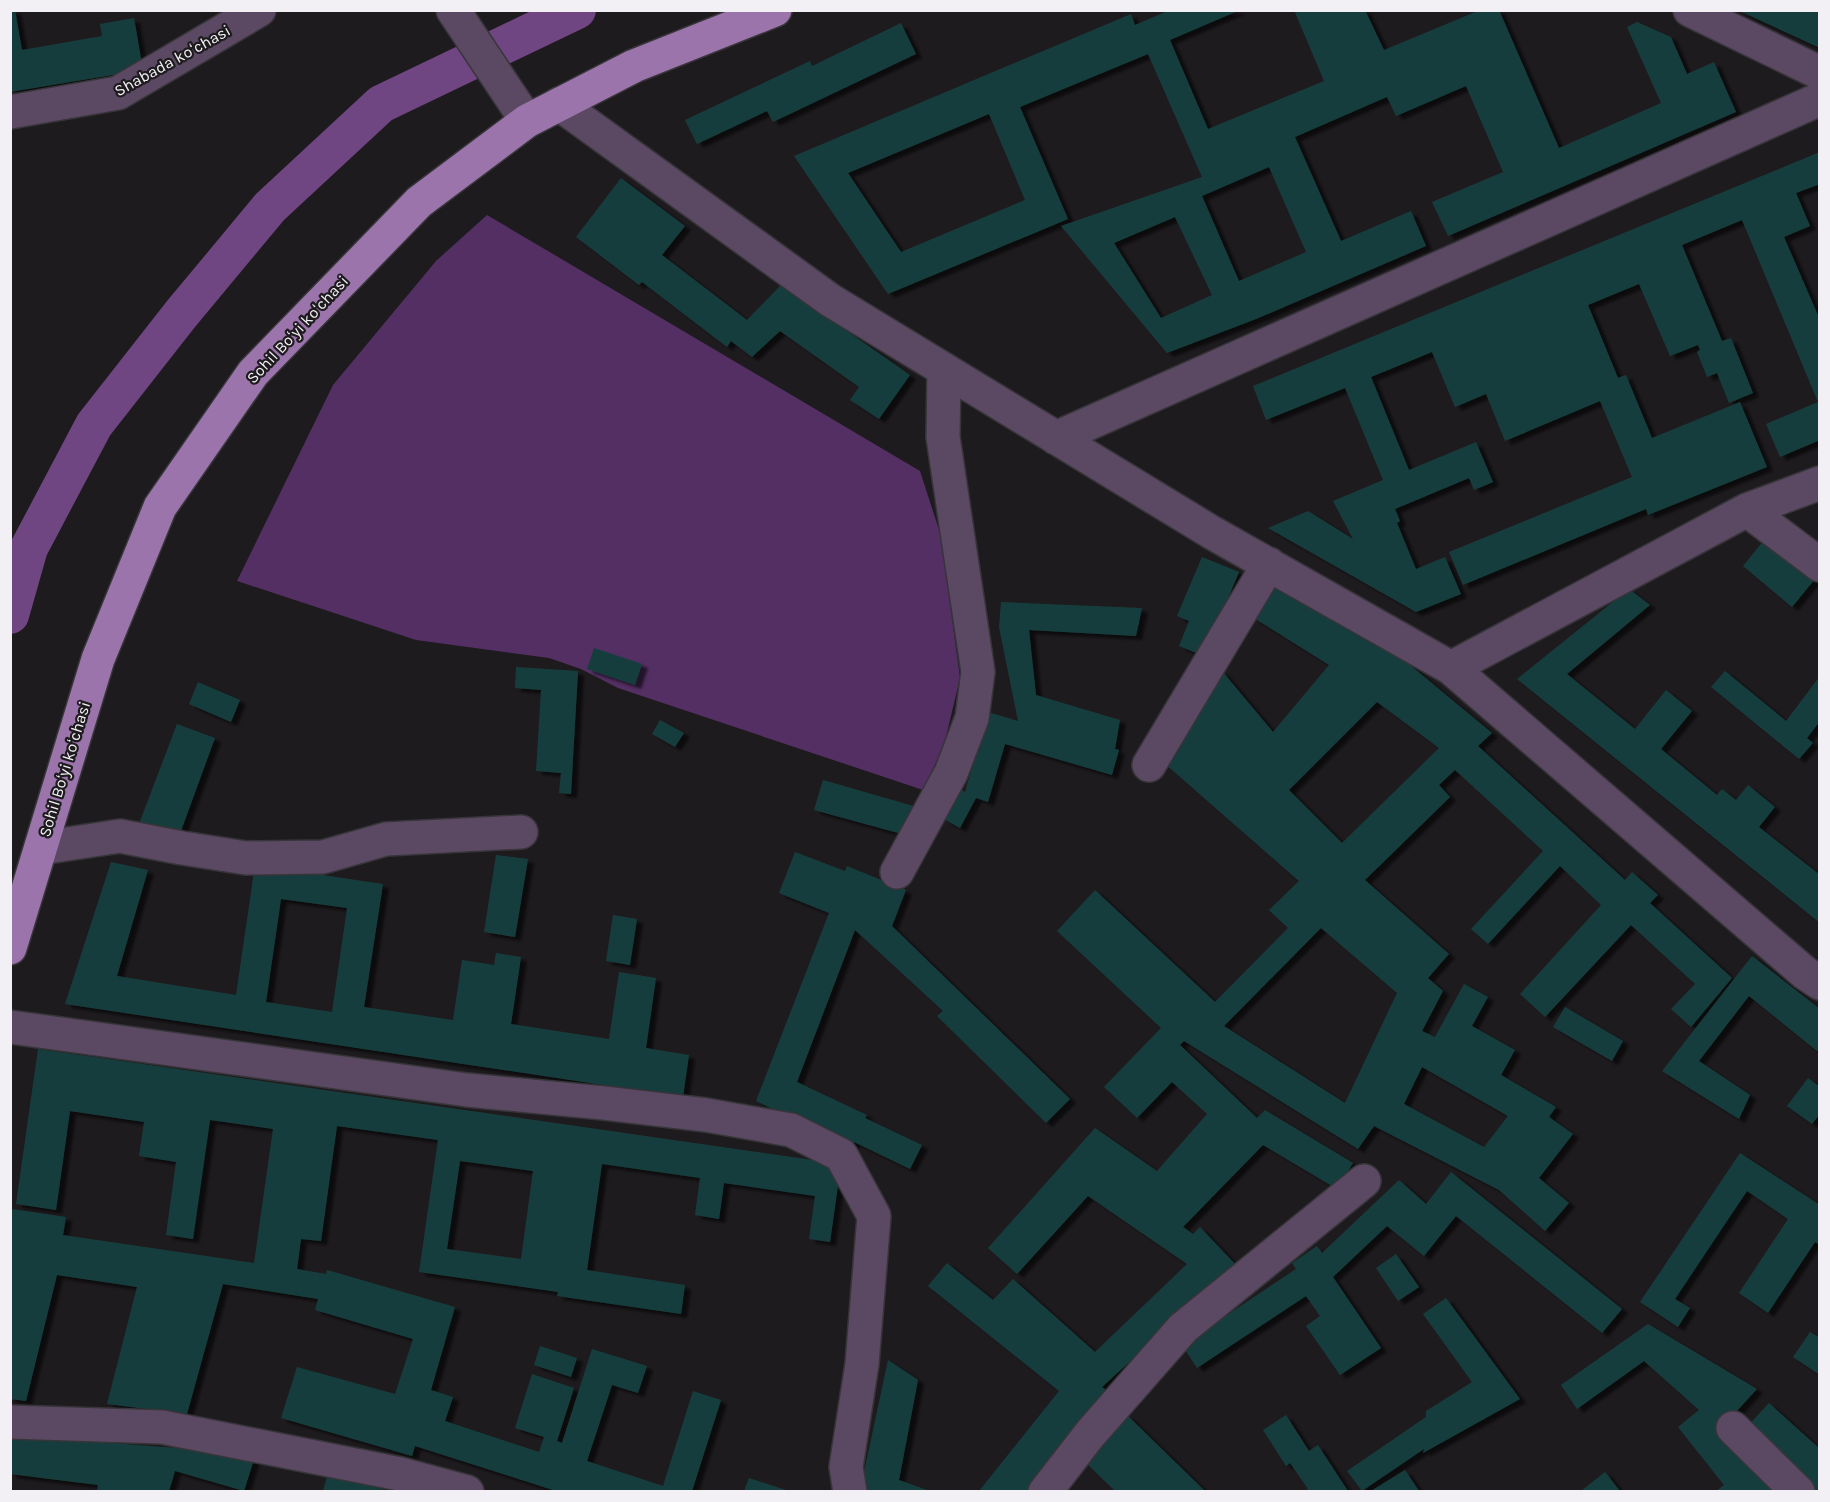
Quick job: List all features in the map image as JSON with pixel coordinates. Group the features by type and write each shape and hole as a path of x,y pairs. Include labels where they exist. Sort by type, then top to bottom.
{"main road":[{"name":"Sohil Boʻyi koʻchasi","path":"10,948 98,659 160,507 253,373 419,202 527,121 634,66 775,10"}],"street":[{"name":"Shabada koʻchasi","path":"10,112 118,93 259,10"},
{"path":"453,10 527,121"},
{"path":"1690,10 1820,73"},
{"path":"1056,438 1820,99"},
{"path":"559,105 830,300 1211,532 1451,668 1805,973 1820,983"},
{"path":"897,872 951,773 972,718 978,672 943,437 944,370"},
{"path":"1451,668 1747,510 1820,483"},
{"path":"1747,510 1820,565"},
{"path":"1149,765 1269,564"},
{"path":"41,848 120,836 182,849 246,858 323,857 386,839 521,832"},
{"path":"10,1027 467,1090 604,1103 706,1116 791,1130 840,1155 874,1216 861,1364 846,1467 850,1491"},
{"path":"1045,1491 1090,1434 1183,1328 1364,1181"},
{"path":"10,1422 162,1427 400,1474 467,1491"},
{"path":"1733,1428 1798,1491"}],"shaded area":[{"path":"487,215 920,471 941,536 960,678 944,745 923,790 618,688 581,669 549,658 416,640 237,581 333,385 436,261"}],"building":[{"path":"10,10 15,10 22,50 102,36 100,24 134,18 143,70 10,92"},
{"path":"1170,10 1240,10 1170,40 1208,129 1324,81 1294,10 1365,10 1384,50 1480,10 1499,10 1559,148 1661,103 1627,27 1637,22 1671,37 1687,74 1714,62 1736,112 1448,236 1432,202 1503,172 1466,86 1396,116 1387,97 1295,137 1341,241 1411,211 1426,246 1256,319 1167,353 1061,226 1202,177 1148,54 1020,107 1068,219 888,294 794,156 1131,14 1135,25","holes":["989,114 1025,200 901,252 848,173","1269,167 1306,252 1239,281 1202,196","1175,217 1212,295 1161,318 1114,243"]},
{"path":"1738,10 1820,10 1820,48 1744,13"},
{"path":"901,23 916,54 773,122 767,111 697,144 685,120 810,61 812,66"},
{"path":"1820,152 1820,184 1796,193 1810,226 1784,237 1820,320 1820,440 1780,457 1766,424 1818,402 1742,220 1682,245 1722,341 1731,338 1753,393 1729,403 1717,373 1707,377 1697,352 1700,350 1698,345 1670,356 1639,284 1588,305 1618,378 1626,375 1652,438 1740,402 1767,467 1648,515 1646,509 1463,585 1449,552 1632,477 1600,401 1505,441 1486,394 1455,407 1432,352 1371,377 1409,470 1476,442 1493,482 1474,490 1469,478 1395,509 1400,521 1397,523 1416,569 1445,557 1461,594 1416,612 1268,528 1308,511 1353,539 1333,501 1383,480 1345,388 1266,420 1253,386"},
{"path":"621,178 685,226 662,255 747,320 781,285 910,375 879,419 850,400 859,387 780,331 752,357 731,341 727,347 642,282 639,285 576,237"},
{"path":"1765,539 1815,579 1792,607 1743,566"},
{"path":"1202,557 1239,572 1204,656 1179,646 1189,621 1177,616"},
{"path":"1274,583 1393,651 1492,733 1478,746 1625,880 1632,872 1658,895 1650,903 1732,978 1691,1027 1671,1009 1695,984 1631,925 1545,1017 1520,994 1601,905 1560,866 1488,944 1471,929 1543,851 1455,770 1439,785 1450,797 1365,880 1449,954 1428,978 1443,991 1422,1031 1435,1037 1464,984 1488,997 1472,1026 1515,1050 1501,1075 1556,1107 1549,1117 1573,1134 1539,1178 1569,1203 1545,1231 1499,1190 1374,1126 1358,1149 1184,1041 1180,1045 1257,1118 1265,1110 1353,1163 1337,1189 1263,1145 1183,1227 1193,1234 1200,1227 1236,1265 1102,1387 1109,1392 1029,1491 979,1491 1059,1391 928,1286 947,1263 993,1300 1013,1279 1095,1352 1187,1264 1088,1196 1017,1274 988,1248 1095,1128 1157,1171 1207,1114 1172,1082 1137,1118 1104,1087 1161,1028 1057,931 1095,890 1215,1002 1288,928 1269,910 1299,881 1164,763 1222,671 1273,732 1329,665 1254,618","holes":["1377,702 1439,748 1342,843 1289,790","1321,928 1397,993 1345,1103 1224,1026","1422,1067 1508,1116 1484,1147 1404,1104"]},
{"path":"1629,589 1650,605 1567,674 1635,729 1666,690 1692,711 1661,749 1717,795 1722,789 1736,800 1748,785 1775,807 1759,827 1820,875 1820,923 1517,679"},
{"path":"1001,602 1142,608 1136,636 1029,630 1036,695 1120,720 1115,749 1119,750 1112,775 1005,744 988,802 976,798 960,828 944,819 960,789 965,792 988,712 1018,721 999,627"},
{"path":"594,648 642,664 635,685 587,669"},
{"path":"516,667 578,671 571,794 559,793 561,773 536,771 541,690 515,688"},
{"path":"1725,671 1786,721 1820,676 1820,721 1807,738 1813,743 1799,759 1711,687"},
{"path":"198,682 240,700 231,722 189,704"},
{"path":"660,720 684,733 675,747 652,734"},
{"path":"177,724 215,738 178,839 139,824"},
{"path":"823,780 917,807 909,836 814,810"},
{"path":"795,852 845,871 847,866 906,890 892,926 1070,1099 1046,1123 937,1016 943,1011 855,930 797,1082 867,1115 865,1118 922,1145 910,1169 854,1142 852,1147 756,1101 829,913 779,893"},
{"path":"496,855 528,859 515,937 484,932"},
{"path":"111,862 148,870 117,976 236,995 255,865 383,884 364,1007 453,1020 462,960 494,965 496,953 521,957 511,1024 609,1039 619,972 656,978 646,1048 689,1055 683,1097 65,1004","holes":["281,899 347,908 332,1012 266,1002"]},
{"path":"613,915 637,919 630,965 606,961"},
{"path":"1752,956 1820,1009 1820,1048 1817,1051 1749,996 1699,1061 1750,1095 1739,1119 1662,1071"},
{"path":"1565,1007 1623,1041 1612,1061 1553,1027"},
{"path":"38,1049 841,1164 830,1242 809,1239 815,1196 724,1183 719,1219 695,1215 700,1178 602,1164 587,1270 685,1285 681,1314 557,1296 558,1292 419,1272 438,1140 337,1126 321,1241 301,1239 297,1269 326,1274 327,1270 455,1307 431,1390 453,1397 445,1421 539,1452 544,1437 515,1428 532,1374 574,1388 557,1441 562,1443 592,1349 647,1366 638,1393 612,1385 587,1461 663,1486 693,1391 721,1400 692,1491 556,1491 415,1446 412,1456 281,1418 297,1367 395,1394 413,1339 315,1310 318,1299 223,1284 187,1414 107,1404 137,1287 57,1275 26,1401 10,1399 10,1217 12,1209 66,1217 63,1235 254,1263 273,1129 210,1120 193,1239 166,1235 176,1162 139,1156 144,1122 70,1111 56,1210 16,1204","holes":["460,1161 533,1171 521,1259 447,1249"]},
{"path":"1808,1078 1820,1087 1820,1114 1812,1124 1787,1106"},
{"path":"1740,1153 1820,1205 1820,1245 1815,1242 1768,1313 1739,1293 1788,1219 1747,1191 1675,1299 1690,1308 1678,1327 1640,1302"},
{"path":"1451,1172 1622,1309 1602,1333 1456,1216 1424,1256 1387,1226 1333,1277 1381,1348 1340,1375 1306,1326 1320,1316 1306,1296 1197,1368 1182,1345 1296,1269 1292,1263 1317,1246 1322,1253 1399,1180 1426,1204"},
{"path":"1396,1254 1419,1287 1398,1301 1376,1268"},
{"path":"1446,1298 1520,1399 1423,1453 1424,1449 1362,1491 1347,1471 1426,1417 1426,1411 1472,1382 1423,1314"},
{"path":"1648,1324 1757,1389 1725,1424 1779,1491 1716,1491 1724,1485 1678,1427 1699,1410 1644,1361 1577,1409 1561,1385"},
{"path":"1810,1332 1820,1338 1820,1375 1793,1357"},
{"path":"540,1346 577,1358 571,1377 534,1365"},
{"path":"888,1360 918,1380 899,1480 930,1491 860,1491"},
{"path":"1769,1403 1820,1449 1820,1491 1812,1491 1744,1430"},
{"path":"1127,1415 1205,1491 1115,1491 1083,1460"},
{"path":"1286,1415 1309,1451 1318,1445 1348,1491 1304,1491 1308,1489 1290,1463 1286,1466 1263,1430"},
{"path":"10,1435 256,1453 244,1491 175,1471 169,1491 97,1491 98,1485 10,1474"},
{"path":"1405,1470 1419,1491 1371,1491"},
{"path":"1605,1472 1620,1491 1581,1491"},
{"path":"328,1473 388,1491 323,1491"},
{"path":"749,1478 789,1491 744,1491"}],"waterway":[{"path":"10,615 29,548 94,425 181,314 270,207 381,104 577,10"}]}
